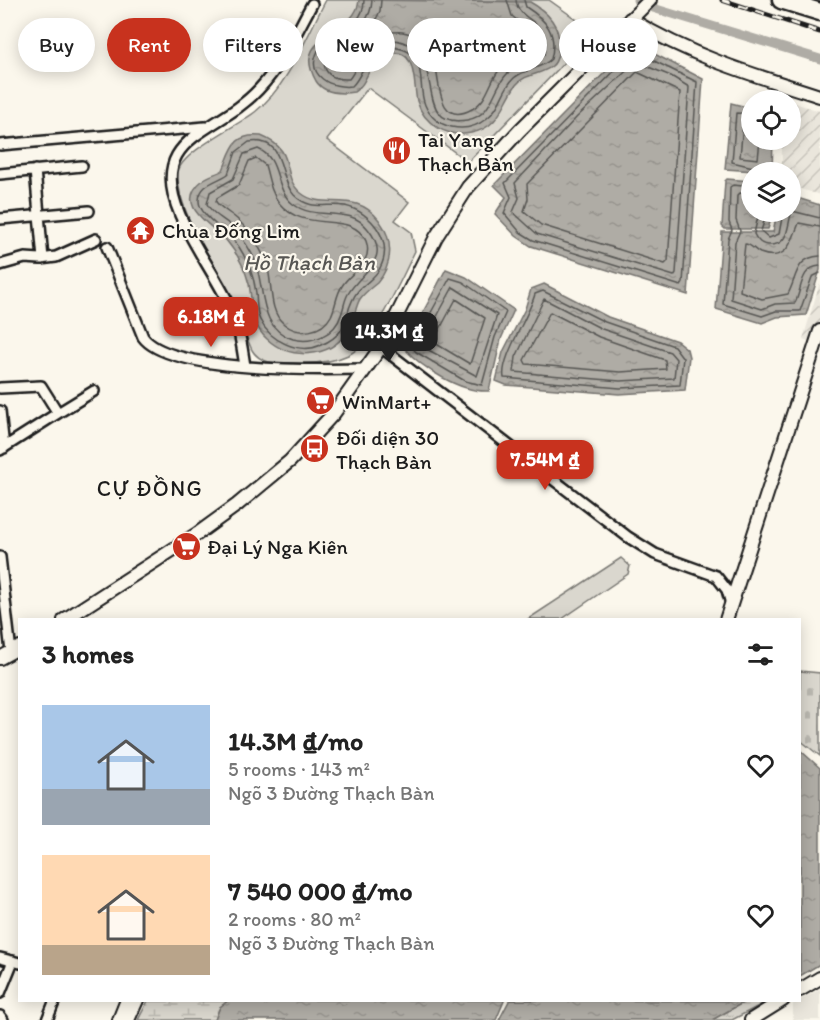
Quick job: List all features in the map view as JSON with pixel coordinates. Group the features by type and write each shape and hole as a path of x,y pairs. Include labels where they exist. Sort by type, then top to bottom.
{"highway":[{"path":"781,0 820,12"}],"main road":[{"path":"631,18 650,0"},
{"path":"658,36 716,63 820,96"},
{"path":"67,618 142,572 246,498 290,461 334,413 381,347 436,237 468,187 577,72"},
{"path":"729,614 820,331"},
{"path":"801,989 820,978"},
{"path":"119,1020 126,1002"},
{"path":"128,1020 136,1002"},
{"path":"751,1020 780,1002"}],"street":[{"path":"245,366 233,313 192,241 170,177 175,158 194,136 248,101 267,81 312,4"},
{"path":"0,145 211,126"},
{"path":"0,174 82,166"},
{"path":"35,170 43,259"},
{"path":"0,219 89,211"},
{"path":"0,265 25,258 43,259 63,255 96,239"},
{"path":"106,247 148,343 164,351 190,358 245,366 366,369"},
{"path":"381,347 627,537 655,554 708,572 722,581 729,614"},
{"path":"0,388 41,386 58,413"},
{"path":"0,411 2,449 94,391"},
{"path":"0,557 10,652"},
{"path":"0,958 16,962 0,993"},
{"path":"46,1020 54,1002"},
{"path":"0,1016 3,1020"}],"shaded area":[{"path":"801,105 820,111 820,195 801,189 801,162 782,162 782,150 801,150"},
{"path":"820,282 820,345 803,339"},
{"path":"820,989 820,1020 793,1020 793,1004 801,1002 801,1000"}],"green space":[{"path":"326,0 549,0 574,18 559,18 559,68 468,162 368,88 327,140 409,202 395,220 411,232 415,251 377,324 358,349 342,358 322,362 270,362 260,358 252,350 231,299 190,221 183,204 178,173 181,165 199,148 255,112 278,88 288,72 303,72 303,46 315,22 315,72 395,72 395,18 317,18"},
{"path":"621,558 630,566 628,574 563,618 530,618"},
{"path":"801,671 820,673 820,756 801,741"},
{"path":"147,1002 228,1002 220,1007 215,1020 138,1020"},
{"path":"744,1002 766,1002 732,1020 712,1020"}],"water":[{"path":"359,0 530,2 544,11 557,30 559,45 557,58 547,69 547,18 407,18 407,58 395,53 395,18 350,18"},
{"path":"315,47 315,72 369,72 363,84 354,92 328,91 316,81 310,65 311,53"},
{"path":"658,56 703,79 688,295 531,246 516,236 495,214 506,197 494,185 605,72 658,72"},
{"path":"413,72 540,72 516,85 499,114 488,126 462,134 438,128 425,117 417,101"},
{"path":"731,103 741,106 741,150 773,150 772,162 741,162 741,170 725,169"},
{"name":"Hồ Thạch Bàn","path":"261,136 273,142 285,156 291,179 301,193 319,201 349,202 360,205 379,220 387,236 389,260 382,276 360,299 347,332 339,341 320,352 309,354 287,351 267,339 255,321 249,284 234,250 204,221 193,206 192,198 195,189 205,178 223,170 235,144 245,137"},
{"path":"727,179 741,180 741,222 770,222 768,229 725,229 722,226"},
{"path":"801,199 820,205 820,270 806,315 777,317 762,323 716,309 722,232 773,232 775,222 801,222"},
{"path":"446,269 466,277 514,310 501,339 489,391 466,388 443,378 404,348"},
{"path":"544,284 608,317 677,341 687,349 689,357 685,390 619,394 506,385 496,381 503,352 525,309 531,289"},
{"path":"801,751 820,768 820,964 801,975"},
{"path":"226,1002 504,1002 496,1020 215,1020 220,1007"},
{"path":"508,1002 744,1002 712,1020 499,1020"}],"waterway":[{"path":"653,8 820,59"}],"railway":[{"path":"722,0 820,32"}],"place":[{"name":"Tai Yang Thạch Bàn","path":"397,151"},
{"name":"Chùa Đống Lim","path":"141,230"},
{"name":"WinMart+","path":"321,401"},
{"name":"Đối diện 30 Thạch Bàn","path":"315,449"},
{"name":"Đại Lý Nga Kiên","path":"186,546"}],"district":[{"name":"CỰ ĐỒNG","path":"150,488"}]}
